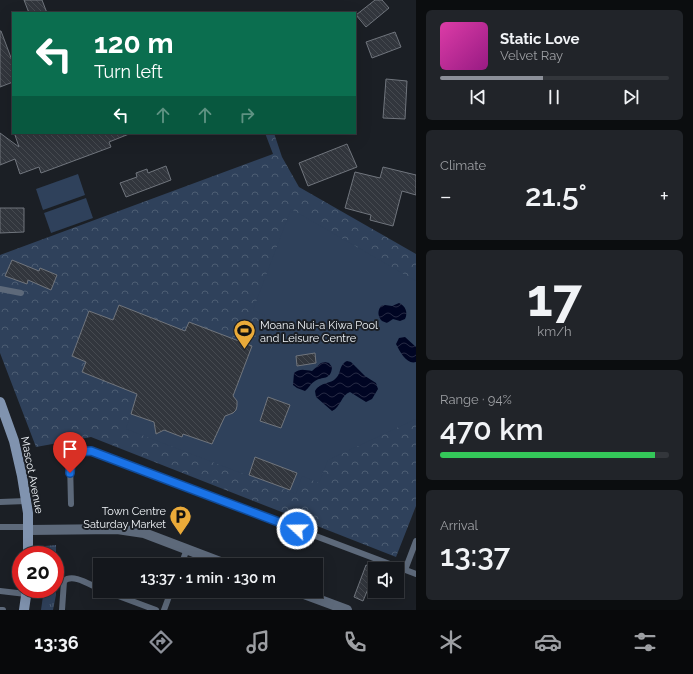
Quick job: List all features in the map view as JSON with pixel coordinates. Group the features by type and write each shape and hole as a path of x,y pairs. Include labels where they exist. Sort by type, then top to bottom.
{"main road":[{"name":"Mascot Avenue","path":"0,402 16,448 26,500 29,529 28,546"},
{"path":"24,610 26,598"}],"street":[{"path":"29,529 117,529 144,533 210,558"},
{"path":"315,598 347,610"}],"lane":[{"path":"0,289 21,293"},
{"path":"72,504 71,457 75,452 91,451 416,574"},
{"path":"0,502 26,500"},
{"path":"0,527 29,529"},
{"path":"405,570 416,541"},
{"path":"184,558 187,549"},
{"path":"62,610 64,581 67,578 75,579 93,586"},
{"path":"0,591 12,591"},
{"path":"124,598 156,610"},
{"path":"164,610 168,598"}],"green space":[{"path":"265,134 274,134 282,157 299,187 416,254 416,506 396,557 91,437 36,447 0,353 0,255 273,154"},
{"path":"78,174 85,195 43,210 36,189"},
{"path":"86,198 93,218 51,233 44,213"},
{"name":"Moana Nui-a Kiwa Pool and Leisure Centre","path":"291,209 416,281 416,419 328,460 319,483 302,476 296,494 126,429 137,393 136,385 133,393 82,372 86,362 72,356 89,311 113,320 119,305 185,331 189,322 252,346 265,315 253,310"},
{"path":"43,598 55,598 53,610 41,610"}],"water":[{"path":"399,303 406,310 405,319 400,321 393,319 387,323 382,321 378,314 381,306 392,306"},
{"path":"405,337 416,347 416,362 410,362 407,360 396,344 399,338"},
{"path":"347,361 351,362 365,376 376,383 378,389 372,399 366,402 350,392 332,411 316,397 315,391 320,386 335,379 342,366"},
{"path":"321,363 329,363 332,367 328,376 314,382 305,391 293,385 294,373 296,371 312,371"}],"building":[{"path":"24,0 42,0 47,12 29,12"},
{"path":"375,0 382,0 389,8 366,27 356,15"},
{"path":"1,31 12,60 12,82 0,87"},
{"path":"395,32 401,47 372,58 366,42"},
{"path":"386,79 407,81 405,119 383,118"},
{"path":"0,133 19,147 15,135 18,134 129,134 109,142 111,147 41,173 39,167 20,174 15,159 0,165"},
{"path":"347,144 357,167 308,186 299,163"},
{"path":"166,166 171,180 126,197 120,183 137,177 136,173 147,169 148,173"},
{"path":"383,167 416,175 416,195 402,191 393,226 370,220 371,215 345,208 355,172 380,178"},
{"path":"0,208 24,208 24,232 0,233"},
{"path":"12,260 39,271 40,268 57,275 51,290 28,280 27,284 5,276"},
{"path":"119,305 185,331 189,322 252,346 233,396 237,401 236,410 225,416 212,444 183,434 182,437 164,430 156,434 154,422 131,414 137,394 82,372 86,362 72,356 89,311 113,320"},
{"path":"315,353 316,363 297,366 296,356"},
{"path":"268,397 290,405 281,428 260,421"},
{"path":"255,457 297,473 290,490 249,475"},
{"path":"366,565 368,566 368,589 363,601 354,597"}],"place":[{"name":"Moana Nui-a Kiwa Pool and Leisure Centre","path":"245,350"},
{"name":"Town Centre Saturday Market","path":"181,536"}],"route":[{"path":"70,473 71,457 75,452 91,451 297,529"}]}
